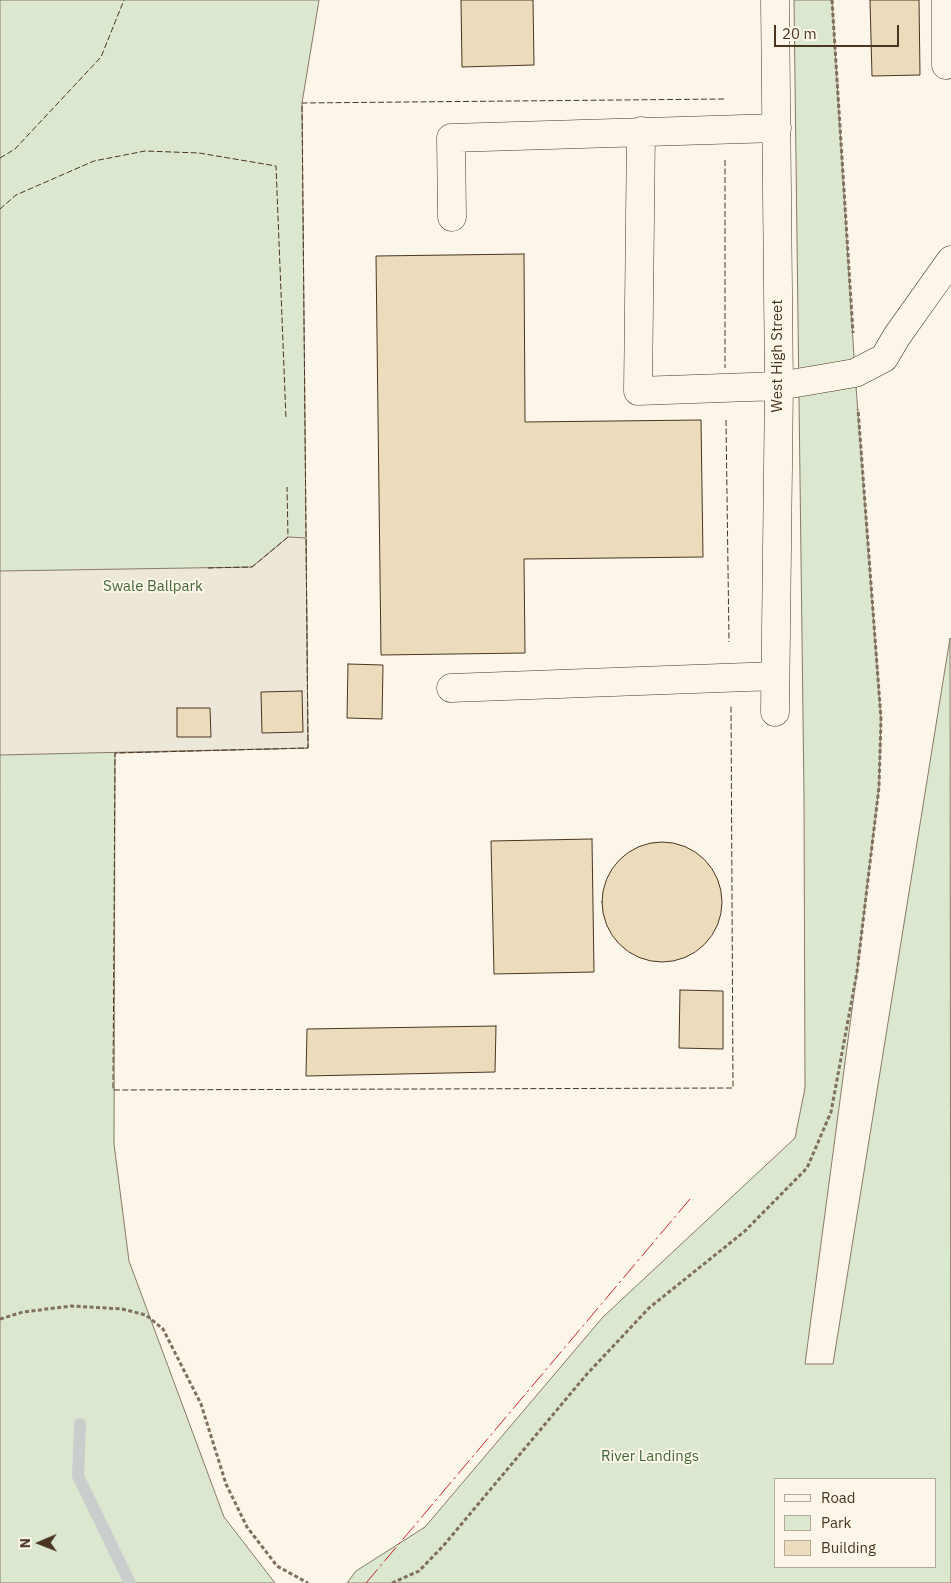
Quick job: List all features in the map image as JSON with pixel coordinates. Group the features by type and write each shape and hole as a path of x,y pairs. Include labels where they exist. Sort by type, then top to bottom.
{"street":[{"name":"West High Street","path":"775,0 778,386 775,712"},
{"path":"946,0 946,64"},
{"path":"452,217 451,138 777,128"},
{"path":"641,131 638,391 778,386 855,372 884,358 897,336 951,260"},
{"path":"451,688 775,676"}],"path":[{"path":"392,1583 420,1571 587,1374 649,1308 745,1231 807,1168 832,1112 858,972 879,787 881,720 855,372 832,0"},
{"path":"0,1319 23,1312 79,1306 122,1309 146,1315 163,1328 201,1404 226,1484 246,1527 277,1566 308,1583"}],"green space":[{"name":"Swale Ballpark","path":"0,0 319,0 302,103 308,748 115,753 114,1144 129,1261 224,1517 275,1583 0,1583"},
{"name":"River Landings","path":"794,0 832,0 855,373 881,719 879,787 857,972 805,1364 833,1364 950,638 951,1583 347,1583 356,1571 425,1527 603,1317 795,1138 805,1088 804,796"}],"shaded area":[{"path":"288,537 306,538 308,748 0,755 0,571 252,567"}],"building":[{"path":"461,0 533,0 534,65 462,67"},
{"path":"870,0 919,0 920,75 872,76"},
{"path":"524,254 525,422 701,420 703,557 524,559 525,653 381,655 376,256"},
{"path":"348,664 383,665 382,719 347,718"},
{"path":"302,691 303,732 262,733 261,692"},
{"path":"177,708 210,708 211,737 177,737"},
{"path":"592,839 594,972 494,974 491,841"},
{"path":"662,842 685,846 705,859 718,879 722,902 718,925 705,945 685,958 662,962 639,958 619,945 606,925 602,902 606,879 619,859 639,846"},
{"path":"680,990 723,991 723,1049 679,1048"},
{"path":"496,1026 495,1072 306,1076 307,1029"}],"waterway":[{"path":"80,1424 78,1476 130,1583"}],"fence":[{"path":"0,158 15,149 101,57 124,0"},
{"path":"724,99 302,103 308,748 115,753 113,1090 733,1088 731,704"},
{"path":"0,209 16,195 94,161 145,151 199,153 276,166 286,419"},
{"path":"725,160 725,368"},
{"path":"726,420 729,642"},
{"path":"208,568 252,567 288,537 287,487"}],"power":[{"path":"366,1583 690,1199"}]}
